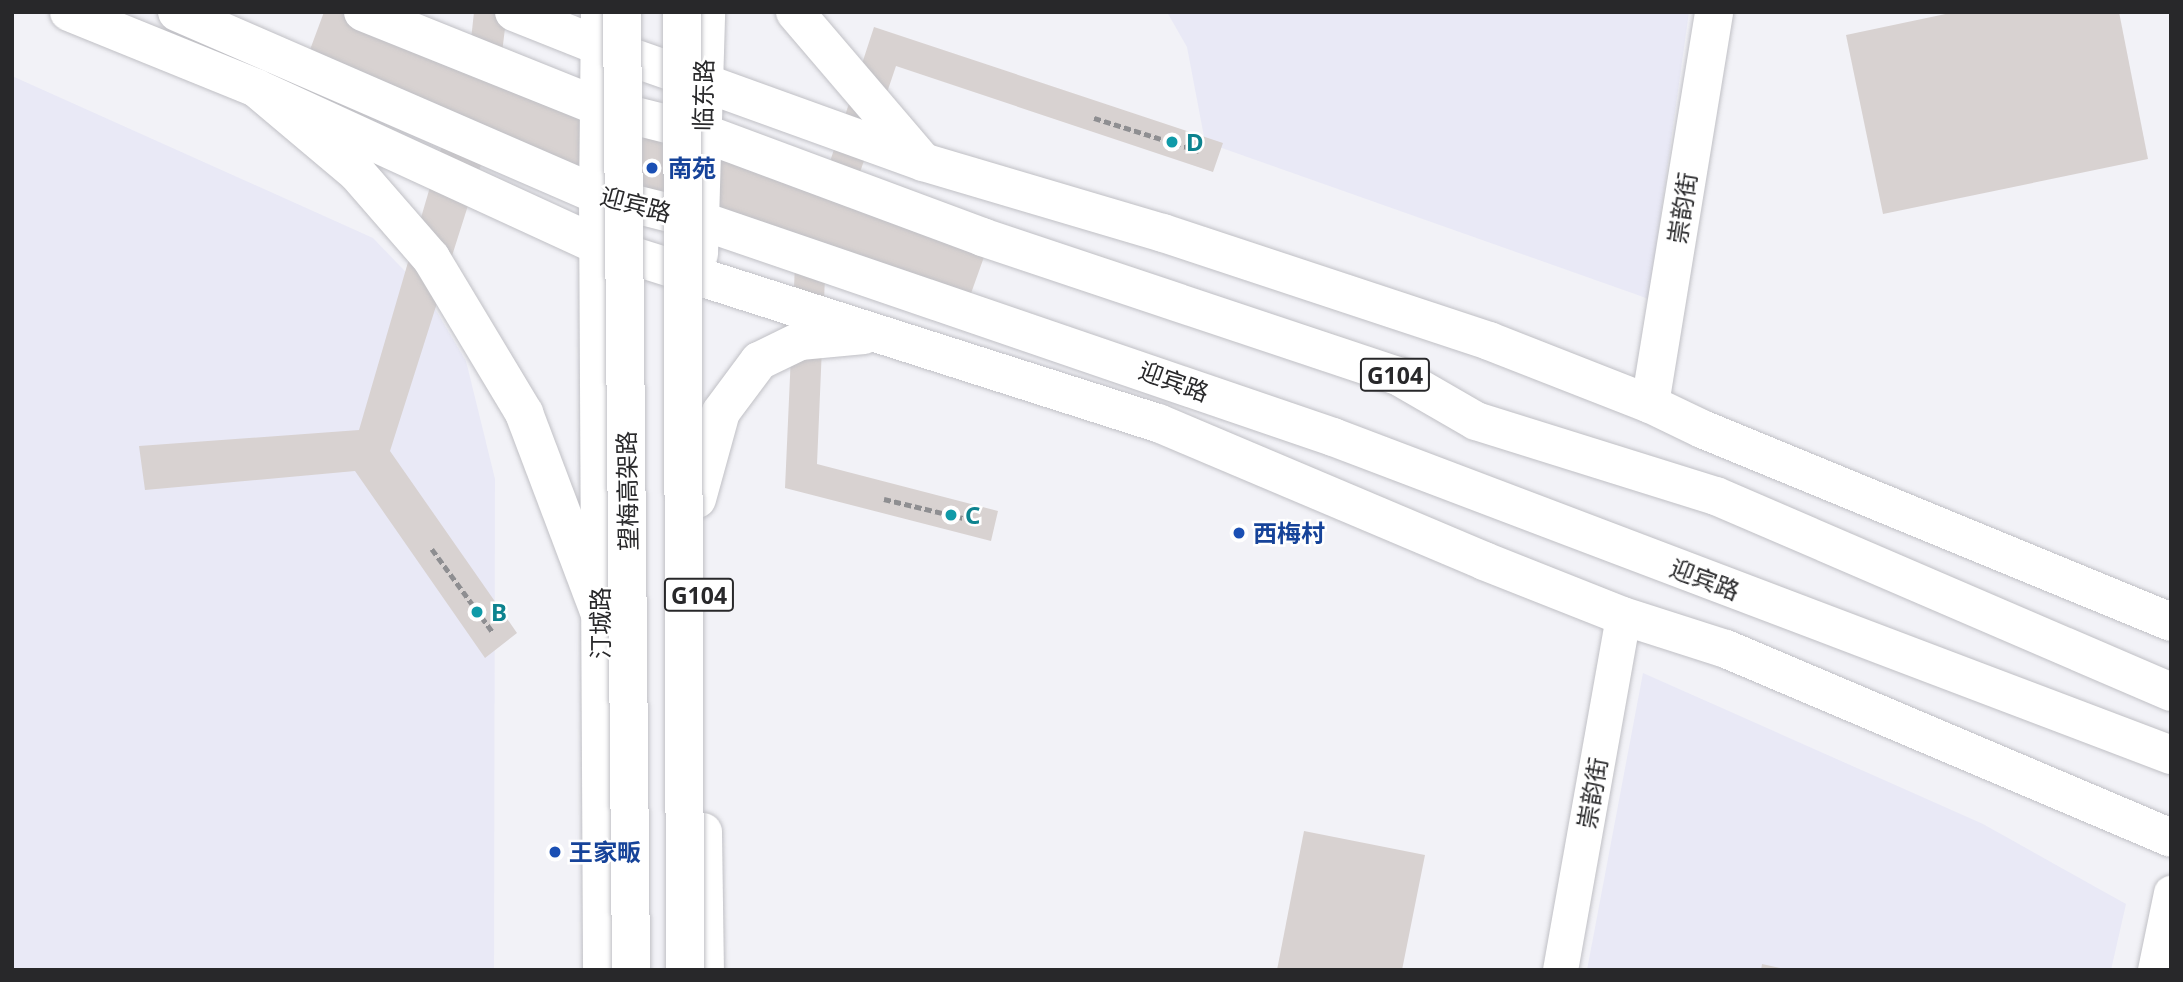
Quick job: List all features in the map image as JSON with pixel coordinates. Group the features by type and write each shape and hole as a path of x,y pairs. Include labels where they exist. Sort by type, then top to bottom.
{"main road":[{"path":"69,12 256,88 598,245 886,333 1158,423 1484,561 1623,615 1726,649 2171,838"},
{"name":"迎宾路","path":"177,12 598,195 702,220 1334,437 2171,755"},
{"path":"363,12 599,107 600,29"},
{"path":"514,12 600,29 702,82 923,162 1176,237 1489,341 1650,404 1702,429 2171,622"},
{"name":"望梅高架路","path":"622,12 631,970"},
{"path":"682,12 685,970"},
{"name":"临东路","path":"702,220 702,82 706,12"},
{"path":"795,12 923,162"},
{"name":"崇韵街","path":"1650,404 1714,12"},
{"path":"256,88 357,173 431,258 524,413 600,614"},
{"name":"汀城路","path":"599,107 602,970"},
{"name":"G104","path":"599,107 703,133 982,237 1398,376 1476,421 1716,496 2171,692"},
{"name":"G104","path":"702,220 697,276 697,499 705,970"},
{"path":"697,499 721,412 759,361 800,341 886,333"}],"street":[{"name":"崇韵街","path":"1560,970 1623,615"},
{"path":"2155,970 2171,893"}],"path":[{"path":"1094,118 1199,152"},
{"path":"884,499 980,522"},
{"path":"432,549 492,631"}],"shaded area":[{"path":"1167,12 1689,12 1649,299 1205,142 1187,47"},
{"path":"12,76 373,238 425,292 466,361 495,479 494,970 12,970"},
{"path":"1643,673 1983,824 2126,904 2111,970 1587,970"}],"building":[{"name":"南苑","path":"324,12 375,12 470,49 474,12 507,12 501,61 823,183 874,27 1223,143 1213,172 896,66 853,193 989,243 959,327 825,277 817,464 998,511 991,541 785,488 795,265 485,152 390,451 517,633 485,658 355,471 145,490 139,446 359,430 444,139 298,82"},
{"path":"1955,12 2119,12 2148,159 1883,214 1846,35"},
{"path":"1304,831 1425,855 1402,970 1277,970"},
{"path":"1762,964 1785,969 1761,970"}],"place":[{"name":"D","path":"1172,142"},
{"name":"南苑","path":"652,168"},
{"name":"C","path":"951,515"},
{"name":"西梅村","path":"1239,533"},
{"name":"B","path":"477,612"},
{"name":"王家畈","path":"555,852"}]}
